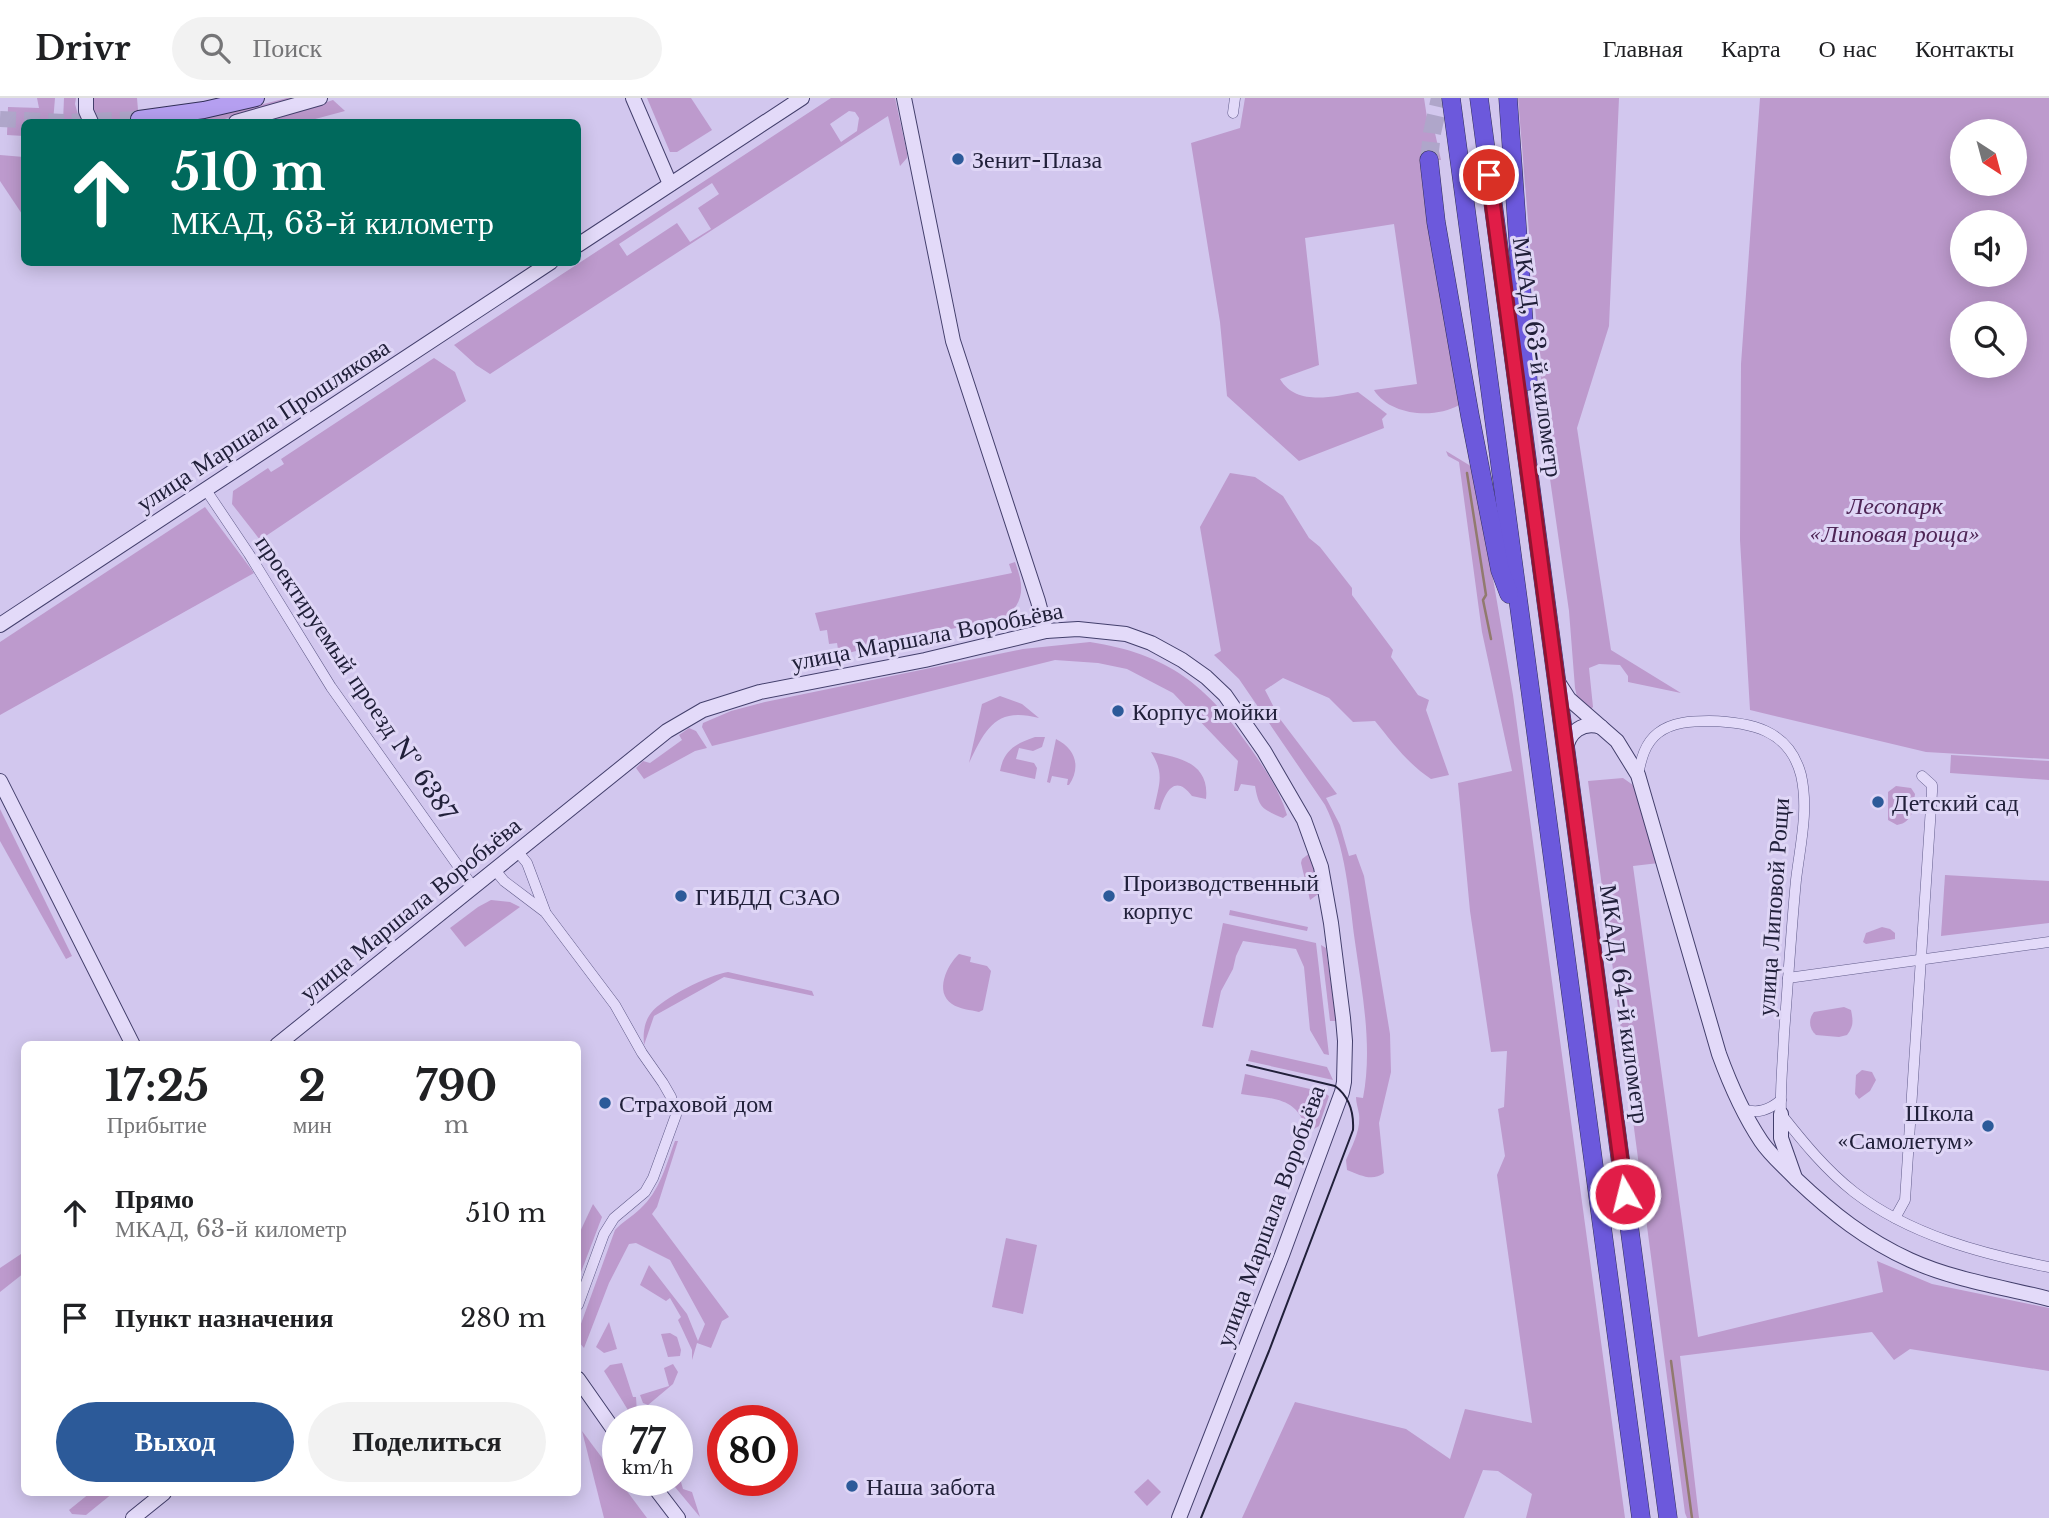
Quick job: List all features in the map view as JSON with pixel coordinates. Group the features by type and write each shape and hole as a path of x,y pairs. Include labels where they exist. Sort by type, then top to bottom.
{"highway":[{"path":"1451,98 1641,1518"},
{"name":"МКАД, 63-й километр","path":"1479,98 1537,539"},
{"path":"1508,98 1528,386 1527,451"},
{"path":"1429,160 1436,222 1500,570 1521,627"},
{"name":"МКАД, 64-й километр","path":"1537,539 1668,1518"}],"main road":[{"path":"139,119 204,110 256,98"}],"street":[{"path":"86,98 86,111 90,119"},
{"path":"246,119 320,98"},
{"path":"634,98 670,184"},
{"path":"581,243 802,98"},
{"path":"904,98 953,341 1046,631"},
{"path":"1233,114 1236,98"},
{"name":"улица Маршала Прошлякова","path":"0,625 545,266"},
{"name":"проектируемый проезд № 6387","path":"206,490 331,687 473,887"},
{"name":"улица Маршала Воробьёва","path":"282,1041 667,731 702,710 760,692 925,660 1046,631 1098,630 1139,638 1182,660 1217,686 1230,701 1264,751 1304,820 1320,860 1331,923 1345,1041 1342,1092 1282,1255 1179,1518"},
{"path":"1556,677 1569,699 1617,741 1638,775 1706,1015 1731,1086 1762,1142 1777,1160 1848,1225 1875,1242 1911,1260 1960,1278 2049,1299"},
{"name":"улица Липовой Рощи","path":"1638,775 1643,754 1658,733 1674,724 1699,721 1738,721 1756,726 1772,734 1786,746 1797,762 1805,810 1788,978 1781,1107"},
{"path":"1566,752 1569,738 1579,728 1594,724 1601,727"},
{"path":"1628,755 1637,757 1643,754"},
{"path":"1895,1218 1905,1200 1933,792 1932,785 1922,776"},
{"path":"3,785 131,1041"},
{"path":"518,852 527,863 545,912"},
{"path":"495,870 504,881 545,912 615,1005 642,1053 663,1083 676,1115 653,1178 645,1192 614,1218 609,1226 581,1297"},
{"path":"1788,978 2049,942"},
{"path":"1743,1110 1758,1112 1781,1107"},
{"path":"1781,1107 1833,1174 1855,1193 1895,1218 1992,1256 2049,1267"},
{"path":"1781,1107 1781,1138 1795,1177"},
{"path":"581,1383 602,1413"},
{"path":"133,1518 160,1496"},
{"path":"661,1496 678,1518"}],"green space":[{"path":"37,98 55,98 53,119 21,119 21,136 7,135 8,107 39,108"},
{"path":"64,98 76,98 79,119 63,119"},
{"path":"93,98 137,98 139,119 98,119 93,110"},
{"path":"287,98 306,98 225,119 189,119"},
{"path":"647,98 691,98 712,130 677,152 670,152"},
{"path":"831,98 895,98 907,153 907,158 900,166 888,116 490,374 454,345 575,266 581,266 581,262","holes":["849,111 855,112 859,118 857,131 841,142 830,124","712,183 719,194 698,208 711,229 690,242 677,223 627,256 619,244"]},
{"path":"1245,98 1424,98 1428,124 1433,124 1441,160 1422,160 1459,405 1438,412 1402,410 1381,399 1374,390 1417,384 1394,224 1305,238 1319,365 1280,379 1295,393 1315,398 1358,392 1387,414 1382,419 1384,428 1299,461 1227,396 1220,322 1191,143 1240,128"},
{"path":"1518,98 1619,98 1609,326 1577,428 1611,650 1681,693 1628,682 1628,676 1620,665 1599,664 1589,668 1593,707 1589,711 1577,697 1575,688 1569,611 1548,465"},
{"name":"Лесопарк «Липовая роща»","path":"1760,98 2049,98 2049,759 1926,752 1750,710 1740,540 1741,364"},
{"path":"333,100 345,111 315,119 275,119"},
{"path":"0,155 21,157 21,212 0,181"},
{"path":"434,358 455,372 466,401 260,540 232,504 233,491 268,468 271,472 284,464 281,459"},
{"path":"1446,451 1474,468 1513,695 1625,1518 1526,1518 1532,1494 1498,1471 1483,1470 1464,1518 1242,1518 1295,1402 1406,1429 1450,1459 1465,1409 1532,1423 1497,1175 1505,1156 1498,1109 1504,1107 1507,1051 1491,1052 1470,911 1458,783 1512,771 1482,632 1459,462 1448,456"},
{"path":"1230,473 1255,477 1283,496 1309,538 1320,547 1352,588 1352,595 1393,650 1391,657 1418,695 1429,700 1426,710 1449,775 1431,779 1408,760 1375,721 1353,722 1329,698 1283,678 1265,690 1280,719 1337,794 1326,798 1340,825 1349,856 1356,854 1364,876 1390,1034 1391,1072 1379,1123 1384,1173 1375,1177 1366,1177 1347,1170 1346,1160 1359,1126 1356,1097 1363,1098 1367,1039 1348,890 1338,838 1325,805 1239,679 1214,655 1221,651 1200,527"},
{"path":"205,507 254,573 0,715 0,642"},
{"path":"1015,562 1021,591 1017,604 1007,616 839,655 837,643 829,644 827,630 820,631 815,613 1012,573 1009,564"},
{"path":"1090,642 1118,647 1164,664 1201,690 1235,727 1267,772 1287,815 1283,818 1263,807 1255,786 1241,784 1238,791 1234,791 1238,761 1173,693 1127,669 1098,663 1055,660 712,746 702,727 703,723 731,711 765,702 1023,649"},
{"path":"1000,696 1022,704 1039,718 1012,715 994,723 987,730 969,763 982,704"},
{"path":"689,728 696,731 707,748 695,751 644,779 636,768 643,761 650,763 682,740 679,735"},
{"path":"1035,737 1045,737 1042,747 1033,751 1019,748 1016,759 1034,763 1037,768 1035,779 1000,771 1004,758 1012,749"},
{"path":"1056,739 1068,748 1074,759 1075,772 1069,785 1068,779 1052,776 1050,783 1047,782"},
{"path":"1151,752 1172,756 1198,770 1206,787 1206,799 1192,796 1186,789 1176,786 1168,792 1160,810 1154,809 1159,773"},
{"path":"1951,755 2049,761 2049,780 1950,773"},
{"path":"1623,778 1633,785 1659,863 1633,866 1698,1337 1883,1292 1877,1261 1932,1284 2049,1308 2049,1371 1910,1349 1894,1360 1872,1332 1680,1356 1699,1518 1687,1518 1685,1513 1588,781"},
{"path":"1896,786 1911,788 1915,794 1910,818 1897,825 1888,820 1888,792"},
{"path":"0,809 72,956 66,959 0,841"},
{"path":"1310,853 1321,892 1310,900 1301,863"},
{"path":"1945,875 2049,881 2049,923 1941,936"},
{"path":"491,900 510,902 520,907 465,947 450,928"},
{"path":"1230,910 1308,927 1307,931 1229,915"},
{"path":"1223,923 1316,943 1329,1055 1324,1054 1310,1030 1304,967 1296,949 1243,941 1233,969 1221,991 1213,1028 1202,1026"},
{"path":"1882,927 1895,933 1895,939 1866,944 1863,942 1866,933"},
{"path":"1321,945 1326,948 1336,1021 1330,1021"},
{"path":"959,954 971,957 970,962 987,966 991,971 983,1010 979,1012 955,1006 944,993 947,971"},
{"path":"728,972 812,991 814,996 724,977 654,1016 644,1045 645,1024 657,1007 687,988"},
{"path":"1844,1007 1851,1010 1852,1017 1852,1026 1847,1035 1839,1037 1814,1033 1810,1021 1814,1012"},
{"path":"1251,1050 1327,1067 1333,1080 1248,1061"},
{"path":"1862,1070 1872,1072 1876,1080 1870,1091 1859,1099 1855,1094 1856,1075"},
{"path":"1245,1074 1323,1092 1329,1096 1319,1126 1307,1133 1298,1112 1291,1106 1273,1099 1241,1094"},
{"path":"675,1141 678,1141 657,1207 652,1214 729,1317 722,1321 711,1348 697,1343 692,1360 692,1350 678,1320 681,1317 670,1298 666,1301 640,1285 649,1265 687,1314 698,1341 705,1324 670,1260 636,1243 629,1244 609,1283 584,1348 581,1344 581,1324 615,1230 647,1202 662,1177"},
{"path":"593,1204 602,1217 581,1272 581,1230"},
{"path":"1006,1238 1037,1245 1023,1314 992,1307"},
{"path":"21,1254 21,1275 0,1292 0,1268"},
{"path":"609,1322 617,1349 604,1353 596,1347"},
{"path":"670,1333 677,1337 680,1356 668,1357 661,1334"},
{"path":"622,1363 633,1397 636,1397 636,1405 625,1405 604,1371 610,1365"},
{"path":"673,1364 678,1372 673,1384 648,1405 643,1403 640,1395 669,1386 664,1368"},
{"path":"582,1431 602,1458 602,1496 631,1496 647,1518 604,1518"},
{"path":"1148,1479 1161,1492 1147,1506 1134,1492"},
{"path":"693,1495 700,1517 682,1496"},
{"path":"86,1496 109,1496 86,1515 72,1514 69,1510"}],"waterway":[{"path":"1467,473 1486,595 1483,600 1491,639"},
{"path":"1671,1361 1692,1518"}],"tunnel":[{"path":"1429,160 1440,98"},
{"path":"0,119 21,120"}],"tram line":[{"path":"1201,1518 1269,1351 1353,1130 1350,1105 1335,1086 1247,1065"}],"place":[{"name":"Зенит-Плаза","path":"958,159"},
{"name":"Корпус мойки","path":"1118,711"},
{"name":"Детский сад","path":"1878,802"},
{"name":"ГИБДД СЗАО","path":"681,896"},
{"name":"Производственный корпус","path":"1109,896"},
{"name":"Страховой дом","path":"605,1103"},
{"name":"Школа «Самолетум»","path":"1988,1126"},
{"name":"Наша забота","path":"852,1486"}],"route":[{"path":"1489,175 1625,1194"}]}
